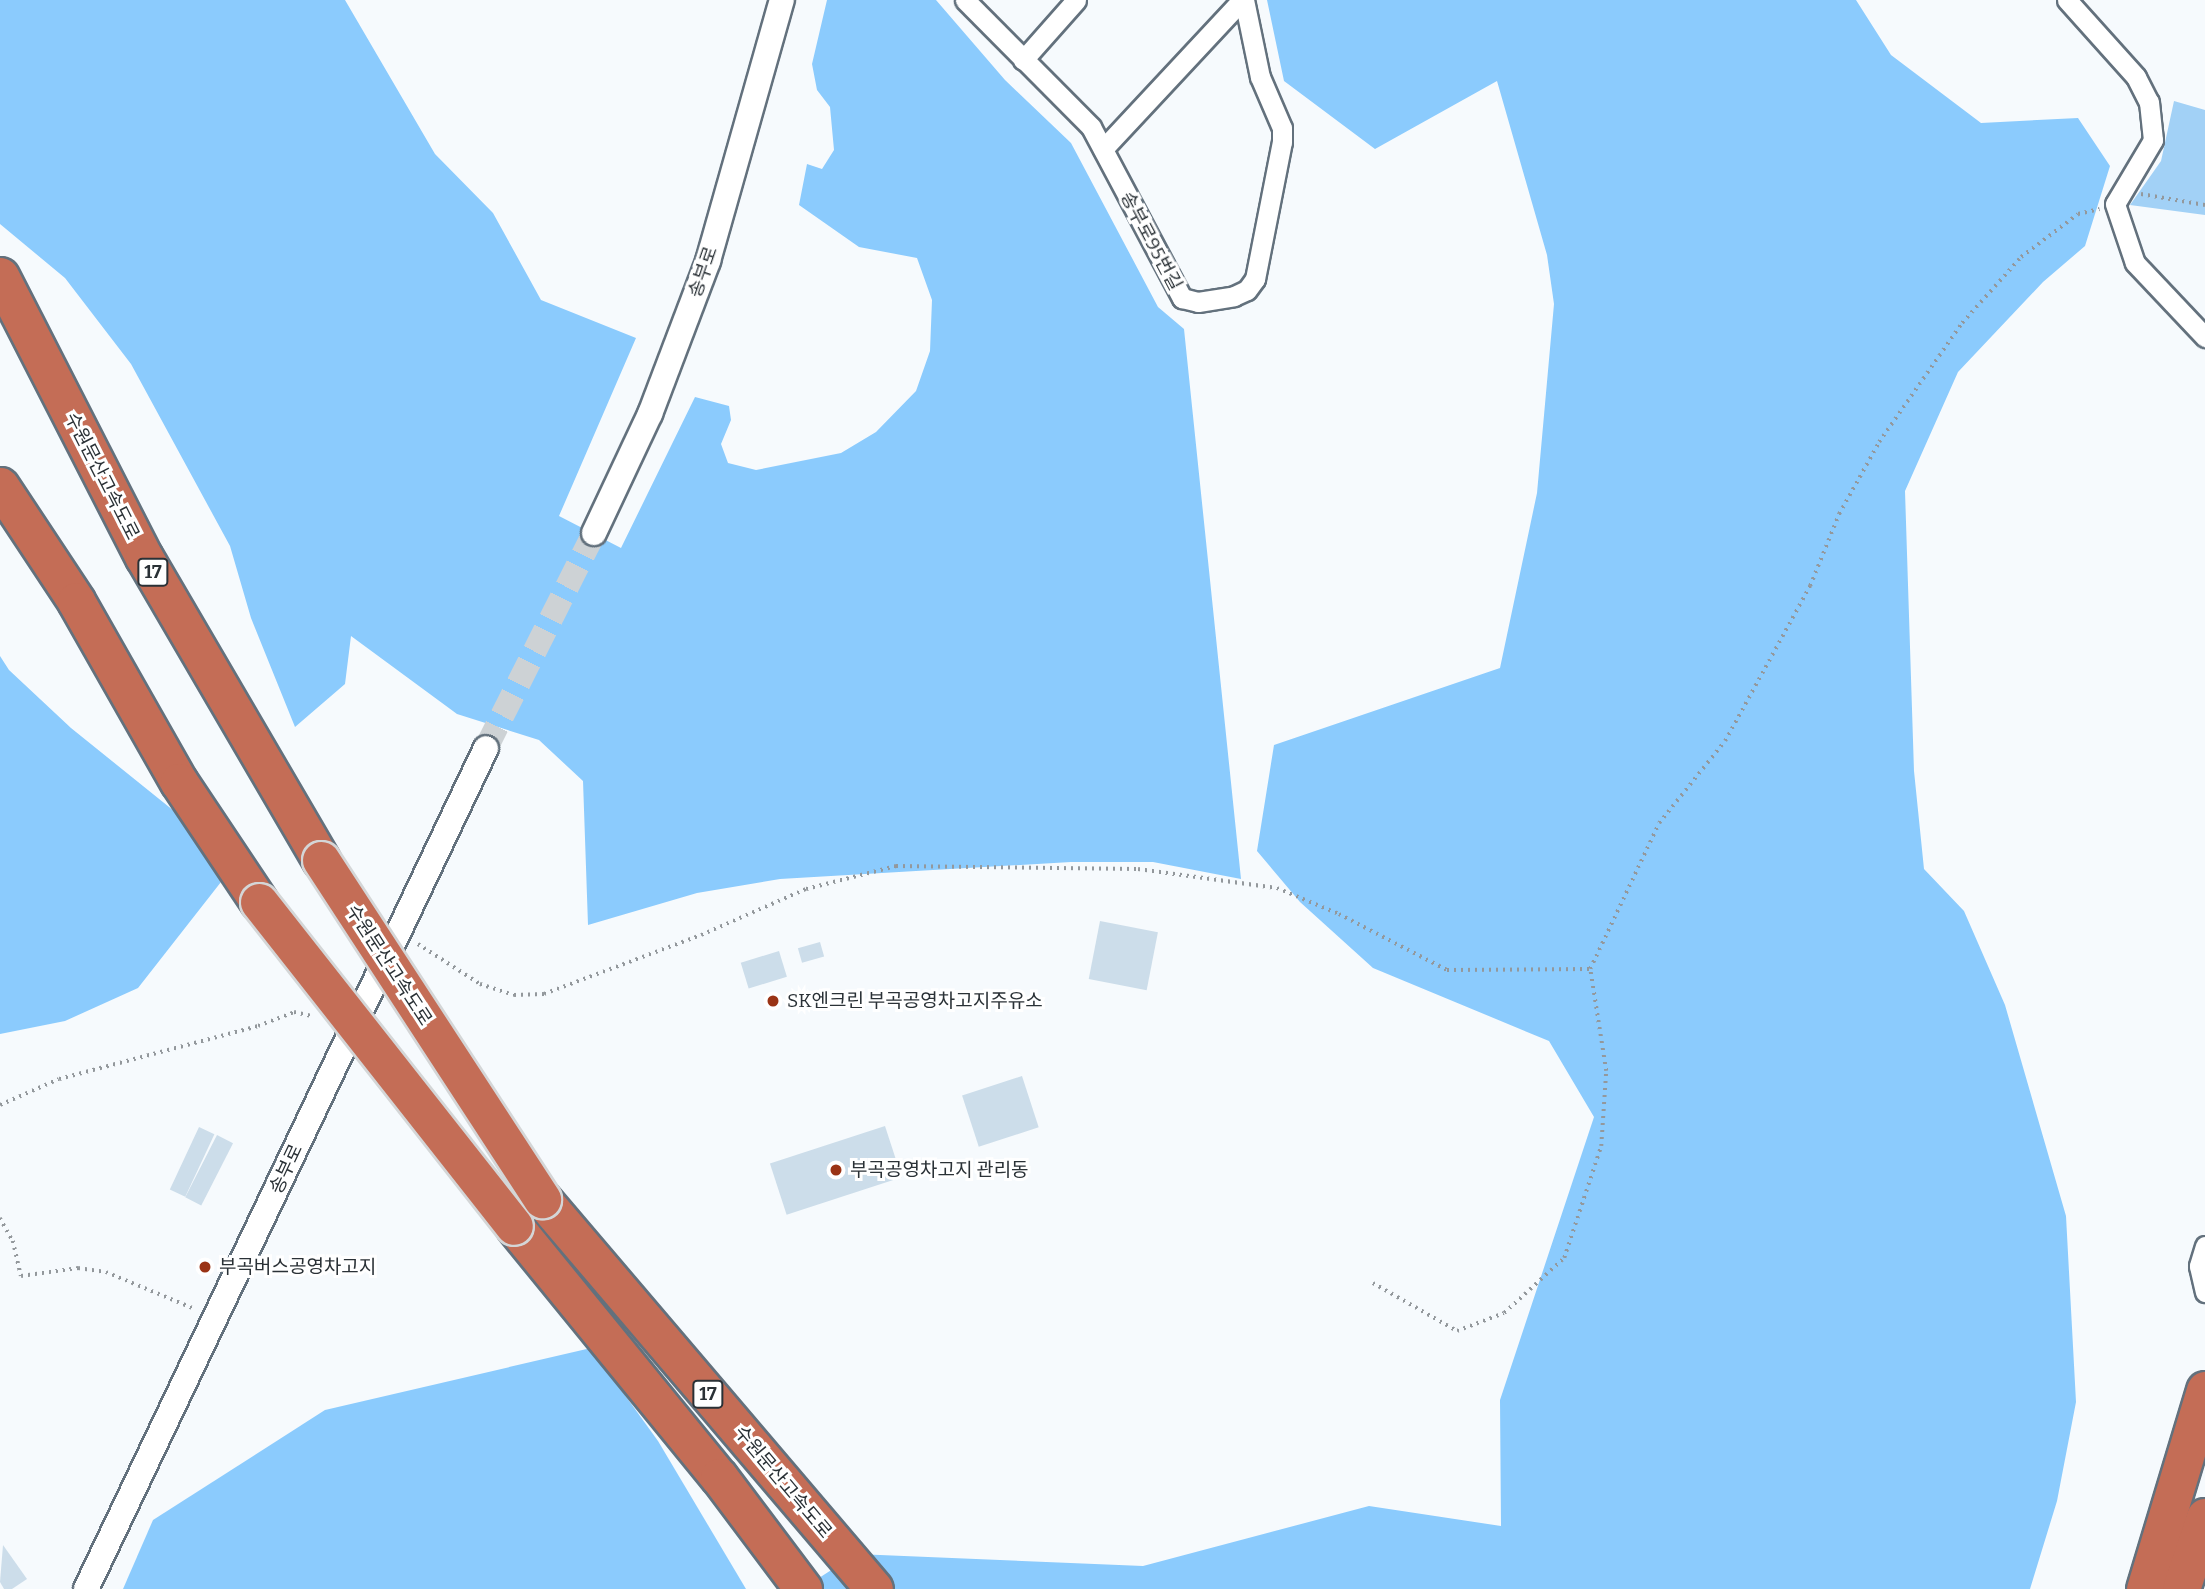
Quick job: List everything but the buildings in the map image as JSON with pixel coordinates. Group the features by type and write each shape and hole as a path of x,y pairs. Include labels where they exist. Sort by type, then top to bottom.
{"highway":[{"name":"수원문산고속도로","path":"0,276 144,557 321,860 542,1199 874,1589"},
{"name":"17","path":"0,486 76,601 179,782 259,902 514,1226 719,1477 803,1589"},
{"path":"2145,1589 2205,1390"},
{"path":"2181,1589 2205,1517"}],"street":[{"name":"송부로","path":"594,533 650,414 708,261 782,0"},
{"name":"송부로95번길","path":"965,0 1023,60 1072,104 1103,149 1182,298 1198,302 1247,290 1259,269 1282,128 1260,77 1243,0"},
{"path":"1023,60 1076,0"},
{"path":"1103,149 1243,0"},
{"path":"2067,0 2136,77 2149,102 2152,140 2120,197 2121,228 2135,263 2205,337"},
{"name":"송부로","path":"86,1589 486,748"},
{"path":"2205,1246 2199,1265 2205,1292"}],"path":[{"path":"1373,1283 1457,1331 1504,1313 1564,1258 1601,1146 1606,1071 1590,969 1659,823 1726,741 1810,586 1839,514 1879,442 1962,323 2021,257 2078,214 2120,197 2205,205"},
{"path":"399,933 480,984 514,995 544,993 701,935 806,889 896,866 1138,869 1278,888 1339,914 1447,970 1590,969"},
{"path":"0,1105 59,1079 258,1026 294,1012 352,1032"},
{"path":"0,1218 13,1241 21,1276 78,1268 106,1272 129,1278 216,1319"}],"shaded area":[{"path":"0,0 345,0 435,154 493,213 541,300 636,338 559,516 621,548 695,397 729,406 731,420 721,444 728,463 756,470 841,453 876,432 916,391 930,351 932,300 917,258 859,247 799,205 807,164 822,169 834,150 830,107 817,90 812,64 827,0 936,0 1005,80 1071,143 1158,307 1184,329 1241,879 1153,862 1071,862 780,879 697,893 588,925 583,781 539,740 457,714 351,636 345,684 295,727 251,618 230,546 131,364 65,278 0,224"},
{"path":"1267,0 1856,0 1891,55 1981,123 2078,118 2110,166 2085,246 2043,282 1958,372 1905,491 1914,771 1924,869 1964,911 2005,1005 2066,1216 2076,1402 2057,1501 2030,1589 802,1589 856,1554 1143,1566 1369,1506 1501,1526 1500,1400 1594,1117 1549,1041 1373,968 1300,902 1257,851 1274,745 1500,668 1537,493 1554,304 1547,255 1497,81 1375,149 1284,81"},
{"path":"2174,101 2205,110 2205,215 2130,205 2161,161"},
{"path":"0,656 9,670 71,728 179,815 221,882 138,988 65,1021 0,1034"},
{"path":"591,1348 658,1441 746,1589 123,1589 153,1520 325,1410"}],"tunnel":[{"path":"486,748 594,533"}],"place":[{"name":"SK엔크린 부곡공영차고지주유소","path":"773,1001"},
{"name":"부곡공영차고지 관리동","path":"836,1170"},
{"name":"부곡버스공영차고지","path":"205,1267"}]}
